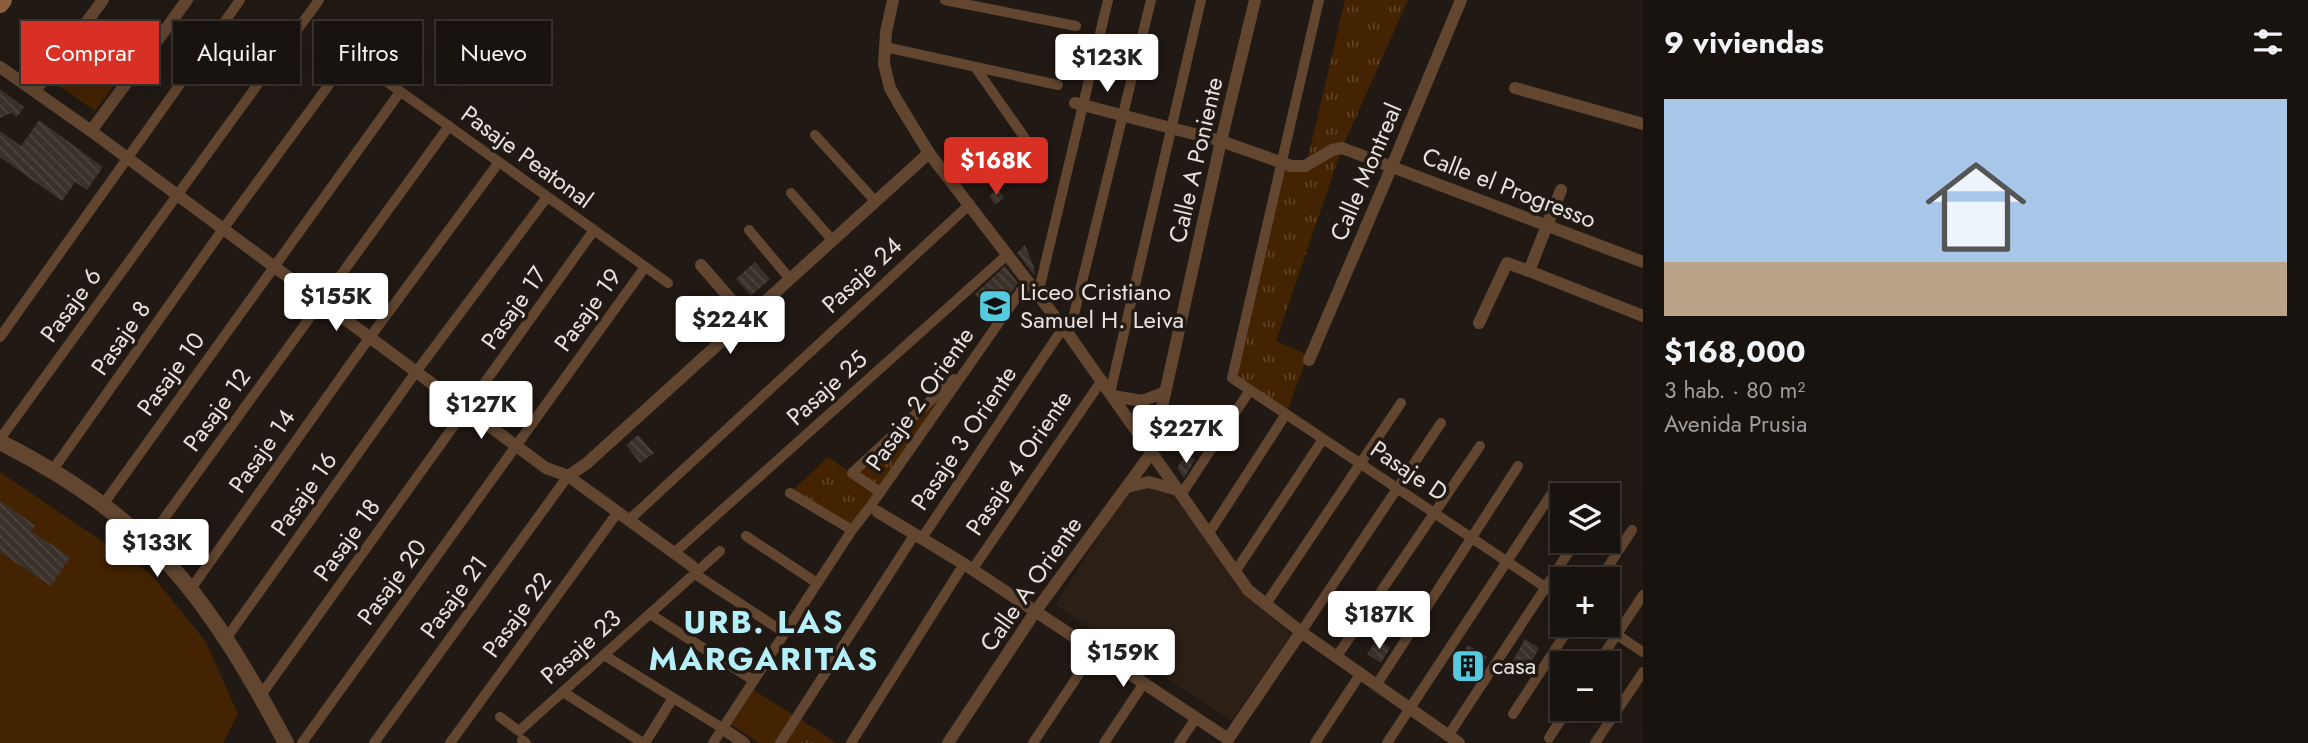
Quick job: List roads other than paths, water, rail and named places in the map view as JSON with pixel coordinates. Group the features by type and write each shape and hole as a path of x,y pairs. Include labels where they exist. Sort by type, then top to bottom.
{"street":[{"path":"35,91 103,0"},
{"path":"91,131 187,0"},
{"path":"0,337 240,0"},
{"name":"Pasaje 6","path":"0,441 319,0"},
{"path":"893,0 884,64 890,88 929,153 1112,394 1248,590 1301,632 1453,740 1568,553"},
{"path":"945,0 1076,26"},
{"path":"1038,294 1079,104 1108,0"},
{"path":"1066,332 1151,0"},
{"path":"1112,394 1201,0"},
{"name":"Calle A Poniente","path":"1152,452 1255,0"},
{"path":"1079,104 1221,141 1282,162 1319,0"},
{"name":"Calle Montreal","path":"1309,360 1461,0"},
{"path":"885,47 1058,85"},
{"path":"0,67 91,131 546,468 568,476 694,570 785,633"},
{"path":"975,67 1044,164"},
{"name":"Pasaje 8","path":"52,471 329,84"},
{"name":"Pasaje Peatonal","path":"389,84 668,284"},
{"path":"1515,88 1643,124"},
{"name":"Pasaje 10","path":"102,506 400,92"},
{"name":"Pasaje 12","path":"147,542 449,127"},
{"path":"816,135 876,202"},
{"name":"Calle el Progresso","path":"1282,162 1291,166 1306,166 1332,150 1342,148 1643,262"},
{"path":"568,476 586,464 929,153"},
{"name":"Pasaje 14","path":"190,590 499,162"},
{"name":"Pasaje D","path":"1282,162 1232,378 1550,590"},
{"path":"1529,271 1561,190"},
{"path":"791,192 832,241"},
{"name":"Pasaje 16","path":"225,640 416,372 547,197"},
{"name":"Pasaje 24","path":"623,516 970,204"},
{"name":"Pasaje 17","path":"467,410 594,230"},
{"path":"749,230 790,279"},
{"name":"Pasaje 25","path":"674,553 1008,254"},
{"path":"1479,323 1507,262 1643,316"},
{"path":"701,265 747,318"},
{"name":"Pasaje 19","path":"516,445 645,267"},
{"name":"Pasaje 2 Oriente","path":"713,743 852,530 874,510 880,492 1028,281"},
{"name":"Pasaje 3 Oriente","path":"780,743 919,536 1066,332"},
{"path":"880,492 852,473 968,367"},
{"name":"Pasaje 4 Oriente","path":"851,743 968,567 1101,380"},
{"path":"1180,492 1250,390"},
{"path":"1112,394 1142,401 1165,392"},
{"path":"1266,604 1401,403"},
{"name":"Pasaje 18","path":"261,695 467,410"},
{"path":"1209,534 1286,414"},
{"path":"874,510 968,567 1231,741 1441,423"},
{"path":"1235,572 1323,439"},
{"path":"0,441 52,471 147,542 190,590 225,640 261,695 286,743"},
{"name":"Pasaje 20","path":"302,743 516,445"},
{"path":"1337,656 1480,446"},
{"name":"Calle A Oriente","path":"948,743 1035,612 1152,452"},
{"path":"1377,684 1518,466"},
{"name":"Pasaje 21","path":"374,743 568,476"},
{"path":"1127,487 1149,482 1180,492"},
{"path":"790,492 852,530"},
{"path":"1387,743 1550,496"},
{"name":"Pasaje 22","path":"450,743 623,516"},
{"path":"1608,567 1632,530"},
{"path":"746,536 817,583"},
{"name":"Pasaje 23","path":"500,717 519,731 650,614 694,570 720,551"},
{"path":"1620,630 1643,595"},
{"path":"650,614 754,680"},
{"path":"1513,714 1563,637"},
{"path":"1620,637 1643,652"},
{"path":"1033,743 1095,650"},
{"path":"604,654 744,743"},
{"path":"1595,743 1643,672"},
{"path":"1315,743 1361,673"},
{"path":"1104,743 1144,683"},
{"path":"563,692 644,743 673,698"},
{"path":"1179,743 1196,718"},
{"path":"1549,738 1560,721"}],"place":[{"name":"Liceo Cristiano Samuel H. Leiva","path":"995,306"},
{"name":"casa","path":"1468,666"}],"district":[{"name":"URB. LAS MARGARITAS","path":"764,640"}]}
